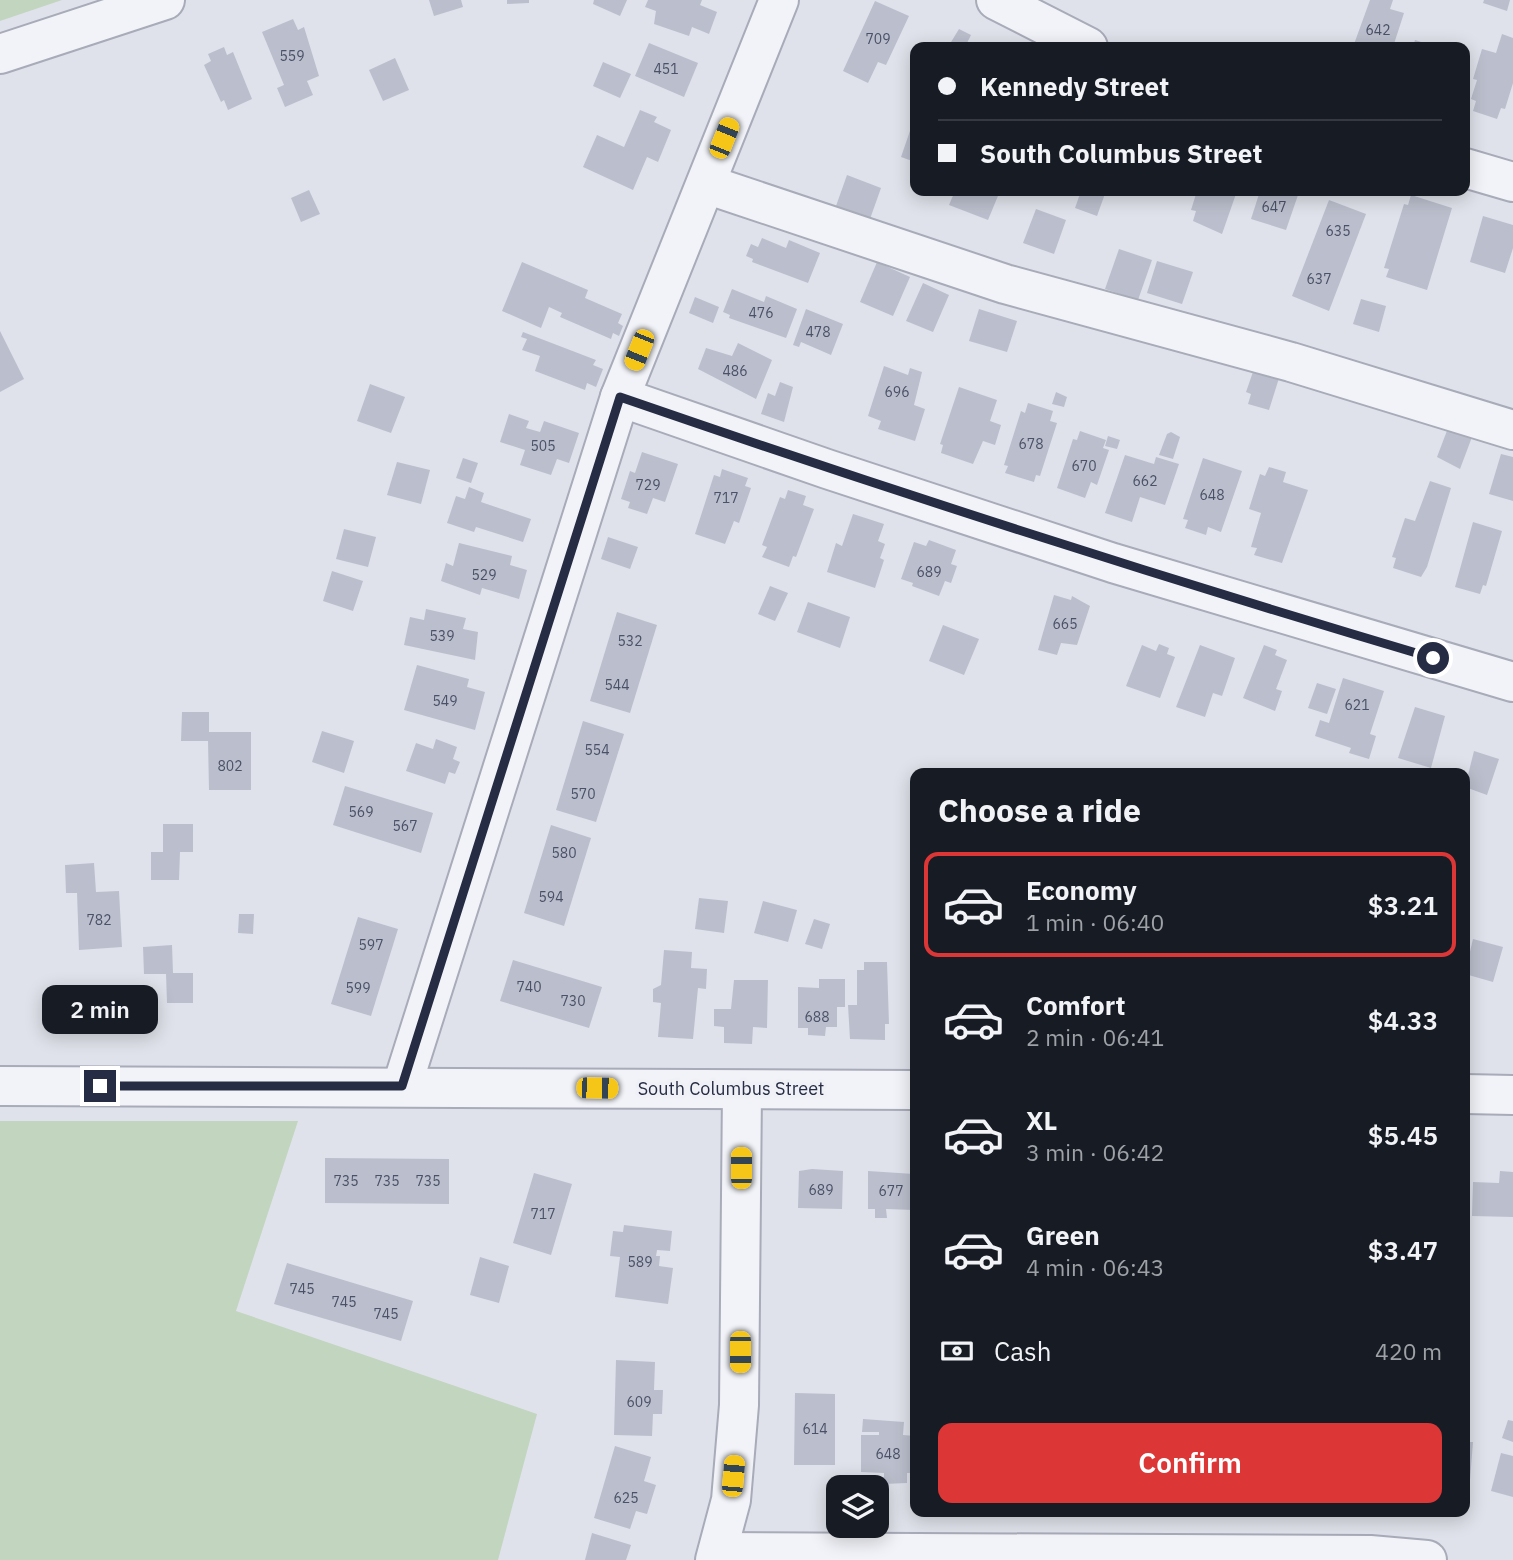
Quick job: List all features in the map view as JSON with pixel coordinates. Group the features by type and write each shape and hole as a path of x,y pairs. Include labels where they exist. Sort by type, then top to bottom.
{"street":[{"path":"0,54 165,0"},
{"path":"402,1086 620,397 779,0"},
{"path":"996,0 1078,42"},
{"path":"1470,169 1513,182"},
{"path":"706,184 1005,284 1291,362 1513,430"},
{"path":"620,397 827,469 1113,562 1513,682"},
{"name":"South Columbus Street","path":"0,1086 910,1090"},
{"path":"742,1090 739,1405 731,1500 717,1556 1427,1560"},
{"path":"1470,1094 1513,1095"}],"green space":[{"path":"0,0 62,0 0,21"},
{"path":"0,1121 298,1121 236,1311 537,1414 498,1560 0,1560"}],"building":[{"path":"429,0 461,0 463,7 434,16"},
{"path":"507,0 529,0 529,3 507,4"},
{"path":"594,0 627,0 620,16 593,4"},
{"path":"648,0 702,0 700,5 717,12 709,34 692,27 689,36 654,24 656,11 645,7"},
{"path":"1370,0 1393,0 1390,9 1404,13 1395,42 1355,42"},
{"path":"1484,0 1510,0 1507,11 1483,3"},
{"path":"875,1 909,16 886,65 878,62 868,83 843,71"},
{"path":"293,19 298,30 304,27 319,76 307,81 313,95 285,107 277,88 284,85 262,32"},
{"path":"959,29 971,35 968,42 951,42"},
{"path":"1502,34 1513,38 1513,83 1505,109 1501,108 1497,119 1473,111 1476,101 1471,99 1477,80 1473,79 1482,49 1496,53"},
{"path":"649,43 698,63 684,97 635,76"},
{"path":"224,47 227,55 233,52 252,99 228,110 224,100 221,102 204,65 211,61 208,54"},
{"path":"395,58 409,90 383,101 369,70"},
{"path":"603,62 631,74 620,98 593,86"},
{"path":"640,110 657,117 654,122 671,130 658,162 647,157 633,190 583,167 597,135 624,147"},
{"path":"910,131 910,160 901,157"},
{"path":"847,175 881,188 870,219 836,206"},
{"path":"309,190 320,214 301,222 291,198"},
{"path":"953,196 998,196 988,220 949,205"},
{"path":"1079,196 1104,196 1097,216 1075,208"},
{"path":"1195,196 1235,196 1222,234 1193,221 1196,211 1191,210"},
{"path":"1258,196 1298,196 1286,230 1251,219"},
{"path":"1411,196 1414,196 1452,208 1427,290 1386,277 1389,269 1384,268 1404,204 1408,205"},
{"path":"1329,200 1366,214 1329,311 1292,296"},
{"path":"1036,209 1066,220 1054,254 1023,243"},
{"path":"1483,216 1513,225 1513,248 1505,273 1470,262"},
{"path":"762,238 786,248 789,240 820,253 808,283 752,262 753,259 746,256 751,244 758,247"},
{"path":"1119,249 1152,260 1138,300 1105,289"},
{"path":"1157,261 1193,272 1182,304 1147,293"},
{"path":"522,262 588,290 585,298 622,314 618,323 623,326 619,336 613,333 611,339 560,317 562,313 549,307 541,328 502,311"},
{"path":"877,262 910,277 893,316 860,302"},
{"path":"923,283 949,295 933,332 906,321"},
{"path":"732,289 764,302 766,296 797,309 786,338 729,318 730,315 723,312"},
{"path":"695,297 719,307 713,323 689,313"},
{"path":"1361,299 1386,306 1379,332 1353,324"},
{"path":"806,309 843,324 831,355 801,342 799,347 793,345"},
{"path":"979,309 1017,321 1007,352 969,341"},
{"path":"0,331 24,379 0,392"},
{"path":"523,332 596,360 593,365 603,369 596,387 587,383 585,390 535,371 540,356 522,350 527,339 521,337"},
{"path":"738,343 772,360 756,399 698,369 706,348 732,356"},
{"path":"884,366 908,375 910,368 922,372 914,405 925,409 915,441 878,429 881,421 868,416"},
{"path":"1255,366 1280,375 1269,410 1248,404 1251,394 1246,392"},
{"path":"780,382 793,387 784,422 761,414 768,393 775,396"},
{"path":"370,384 405,397 391,433 357,421"},
{"path":"959,387 997,400 990,421 1001,425 995,445 983,441 973,464 941,453 943,445 940,444"},
{"path":"1056,392 1067,397 1064,407 1052,404"},
{"path":"1028,403 1053,411 1050,421 1057,423 1040,476 1036,475 1034,482 1005,473 1008,466 1004,465 1021,411 1025,413"},
{"path":"509,414 529,421 526,428 540,432 544,421 579,433 569,463 557,459 551,475 520,465 525,450 500,442"},
{"path":"1448,428 1472,437 1460,469 1437,457"},
{"path":"1080,431 1106,440 1103,448 1109,450 1097,485 1091,482 1085,498 1057,488 1073,439 1077,440"},
{"path":"1171,432 1180,437 1173,459 1159,455 1167,434"},
{"path":"1108,436 1120,440 1117,449 1105,446"},
{"path":"642,452 678,464 665,502 653,498 647,514 628,508 630,502 621,499 630,471 635,473"},
{"path":"1501,454 1513,457 1513,501 1489,494"},
{"path":"1125,455 1154,464 1156,457 1179,464 1165,505 1140,497 1132,522 1105,513"},
{"path":"463,458 478,463 471,483 456,478"},
{"path":"1203,458 1242,471 1221,532 1208,527 1206,535 1185,528 1188,520 1183,519"},
{"path":"397,462 430,470 421,504 387,495"},
{"path":"1269,467 1286,472 1283,482 1308,490 1282,563 1254,555 1257,548 1251,547 1261,513 1249,509 1260,474 1265,476"},
{"path":"722,469 748,478 745,486 751,488 739,523 734,521 725,544 695,534 714,475 720,477"},
{"path":"1430,481 1451,488 1427,567 1421,577 1393,568 1396,558 1392,557 1405,518 1415,521"},
{"path":"469,487 484,493 481,502 531,519 523,542 476,527 474,532 447,523 456,496 465,499"},
{"path":"788,490 806,496 803,505 814,509 796,557 793,556 789,567 762,557 767,547 762,545 780,497 785,499"},
{"path":"853,514 884,524 878,541 885,544 880,558 884,560 875,588 827,572 836,543 842,546"},
{"path":"1473,522 1502,531 1486,586 1483,585 1480,594 1455,587"},
{"path":"344,529 376,537 368,567 336,559"},
{"path":"608,537 638,547 630,569 601,559"},
{"path":"929,540 956,550 951,564 957,566 951,583 945,581 939,596 901,579 914,542 926,546"},
{"path":"459,543 512,556 510,565 527,570 519,599 482,588 480,595 441,581 446,563 453,566"},
{"path":"332,571 363,581 353,611 323,601"},
{"path":"770,586 788,593 775,621 758,614"},
{"path":"1054,595 1071,600 1072,596 1090,606 1077,645 1061,643 1057,655 1038,650"},
{"path":"808,602 850,617 840,648 797,632"},
{"path":"426,609 466,618 463,629 478,632 475,660 404,645 410,617 424,620"},
{"path":"617,612 657,625 630,713 590,701"},
{"path":"943,625 979,639 964,675 929,661"},
{"path":"1159,644 1169,648 1167,654 1175,657 1160,698 1126,686 1142,645 1156,651"},
{"path":"1200,645 1235,658 1222,696 1213,693 1205,717 1176,707"},
{"path":"1264,645 1277,650 1275,655 1287,660 1276,689 1282,691 1275,711 1243,698"},
{"path":"417,665 469,679 467,687 485,692 475,730 404,710"},
{"path":"1343,678 1384,691 1370,734 1376,736 1369,759 1349,753 1351,748 1315,736 1320,720 1329,723"},
{"path":"1317,683 1336,689 1327,714 1308,708"},
{"path":"1415,707 1445,716 1431,768 1398,758"},
{"path":"182,712 209,712 209,732 251,732 251,790 209,790 208,741 181,741"},
{"path":"583,721 624,734 596,822 556,810"},
{"path":"322,731 354,741 344,773 312,762"},
{"path":"436,739 457,747 453,759 460,762 455,774 449,772 445,784 406,771 416,743 433,749"},
{"path":"1474,751 1499,759 1487,795 1470,789 1470,768"},
{"path":"345,786 433,813 421,853 333,825"},
{"path":"163,824 193,824 193,852 180,852 179,880 151,880 151,852 163,852"},
{"path":"551,825 591,838 564,926 524,913"},
{"path":"94,863 96,892 119,891 122,947 79,950 77,893 66,893 65,865"},
{"path":"699,898 728,901 724,933 695,929"},
{"path":"763,901 797,910 788,942 754,933"},
{"path":"239,914 254,914 253,934 238,933"},
{"path":"358,917 398,929 371,1016 331,1004"},
{"path":"814,919 830,924 822,949 805,944"},
{"path":"1473,939 1503,947 1493,982 1470,975"},
{"path":"172,945 173,973 193,973 193,1003 167,1003 166,974 144,974 143,947"},
{"path":"664,950 692,952 691,968 707,969 706,989 698,988 693,1039 658,1037 661,1003 653,1002 653,989 661,985"},
{"path":"513,960 602,987 589,1028 500,1001"},
{"path":"864,962 887,962 889,1024 885,1024 885,1040 850,1039 848,1005 857,1005 857,970 864,970"},
{"path":"819,979 845,979 845,1007 837,1007 837,1027 826,1027 825,1036 808,1035 808,1028 798,1028 798,987 819,988"},
{"path":"734,980 768,980 767,1028 753,1027 752,1044 724,1043 724,1027 714,1026 714,1009 731,1009"},
{"path":"325,1158 449,1159 449,1204 325,1203"},
{"path":"799,1171 843,1171 842,1209 798,1208"},
{"path":"868,1171 910,1174 910,1210 886,1209 887,1218 875,1218 875,1209 868,1209"},
{"path":"1500,1171 1513,1172 1513,1217 1472,1216 1473,1182 1499,1183"},
{"path":"534,1173 572,1184 551,1255 513,1243"},
{"path":"624,1225 672,1231 670,1251 657,1250 656,1256 660,1256 659,1266 673,1268 668,1304 615,1297 620,1257 610,1256 613,1231 623,1232"},
{"path":"480,1257 509,1266 499,1303 470,1295"},
{"path":"287,1263 413,1301 401,1341 274,1304"},
{"path":"616,1360 655,1362 654,1390 663,1390 662,1414 653,1414 652,1436 614,1435"},
{"path":"795,1393 835,1394 835,1465 794,1465"},
{"path":"863,1419 904,1422 903,1435 910,1436 910,1473 907,1473 907,1483 889,1484 889,1475 861,1472 861,1435 879,1435 879,1432 862,1432"},
{"path":"1508,1420 1513,1421 1513,1442 1502,1438"},
{"path":"1470,1442 1473,1442 1470,1480"},
{"path":"615,1446 651,1457 644,1481 656,1485 647,1514 636,1511 630,1529 594,1518"},
{"path":"1501,1453 1513,1456 1513,1497 1491,1491"},
{"path":"592,1533 631,1545 626,1560 585,1560"}],"route":[{"path":"100,1086 402,1086 620,397 827,469 1113,562 1433,658"}]}
